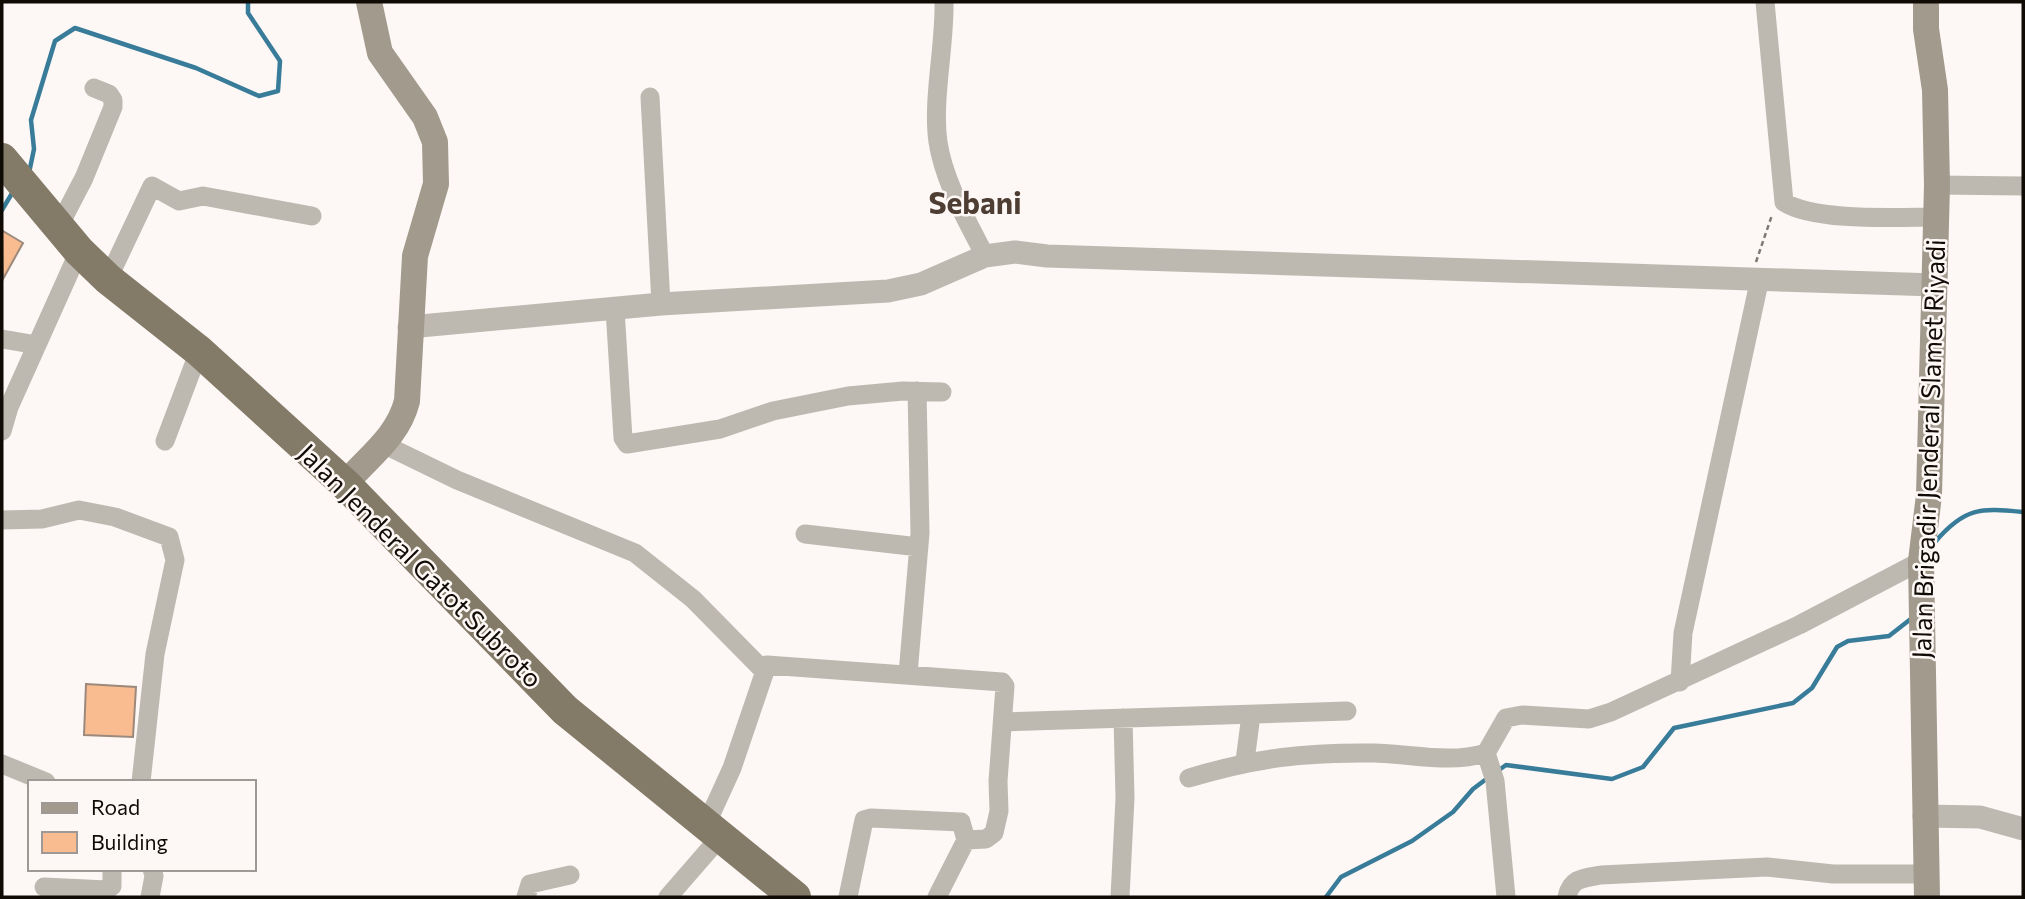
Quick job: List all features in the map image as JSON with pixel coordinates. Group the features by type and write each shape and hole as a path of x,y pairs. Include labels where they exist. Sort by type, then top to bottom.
{"highway":[{"name":"Jalan Jenderal Gatot Subroto","path":"16,174 79,251 108,279 199,351 345,484 565,710 795,897"}],"main road":[{"path":"345,484 398,425 407,401 415,256 436,184 435,142 425,117 380,53 369,2"},
{"name":"Jalan Brigadir Jenderal Slamet Riyadi","path":"1926,2 1926,29 1935,90 1937,185 1929,495 1921,561 1927,886"}],"street":[{"path":"944,2 945,38 938,139 949,179 985,256"},
{"path":"1765,2 1784,202 1809,210 1860,217 1936,217"},
{"path":"58,228 84,177 113,107 109,94 94,88"},
{"path":"650,97 661,304"},
{"path":"1937,185 2023,186"},
{"path":"108,279 152,186 179,201 204,195 312,216"},
{"path":"2,431 79,251"},
{"path":"409,327 661,304 888,291 921,284 985,256 1015,252 1047,256 1331,267 1935,285"},
{"path":"1680,682 1683,632 1755,278"},
{"path":"615,309 623,438 627,444 663,441 720,429 773,411 848,396 942,392"},
{"path":"2,340 37,345"},
{"path":"165,441 199,351"},
{"path":"908,674 919,547 917,391"},
{"path":"383,444 457,480 635,553 693,599 763,670"},
{"path":"2,520 42,519 79,510 115,517 169,537 175,560 155,654 141,780"},
{"path":"805,534 919,547"},
{"path":"1506,897 1490,765 1506,718 1589,719 1680,682 1921,561"},
{"path":"668,897 713,830 763,670 772,664 826,671 908,674 1002,682 1003,722 996,826 994,833 986,839 966,840"},
{"path":"1003,722 1347,711"},
{"path":"1245,761 1251,715"},
{"path":"1120,897 1125,798 1123,718"},
{"path":"1189,778 1245,761 1305,753 1377,753 1462,759 1490,765"},
{"path":"2,764 41,780"},
{"path":"1924,816 1980,817 2023,829"},
{"path":"848,897 864,820 871,817 961,822 966,840 937,897"},
{"path":"1567,897 1572,883 1580,878 1767,867 1927,886"},
{"path":"44,887 109,889 111,871"},
{"path":"150,897 153,871"},
{"path":"526,897 530,884 570,875"}],"path":[{"path":"1755,278 1781,189"}],"building":[{"path":"3,231 23,243 3,279 2,233"},
{"path":"86,684 136,687 133,737 84,735"}],"waterway":[{"path":"29,173 34,149 31,120 55,41 75,28 196,68 259,96 278,91 280,61 248,13 248,2"},
{"path":"2,210 14,190"},
{"path":"1935,542 1955,522 1974,512 2023,512"},
{"path":"1499,770 1506,765 1612,779 1643,767 1674,728 1793,703 1812,688 1837,647 1848,641 1889,636 1912,618"},
{"path":"1326,897 1341,877 1412,841 1453,812 1473,789 1489,777"}],"district":[{"name":"Sebani","path":"975,204"}]}
